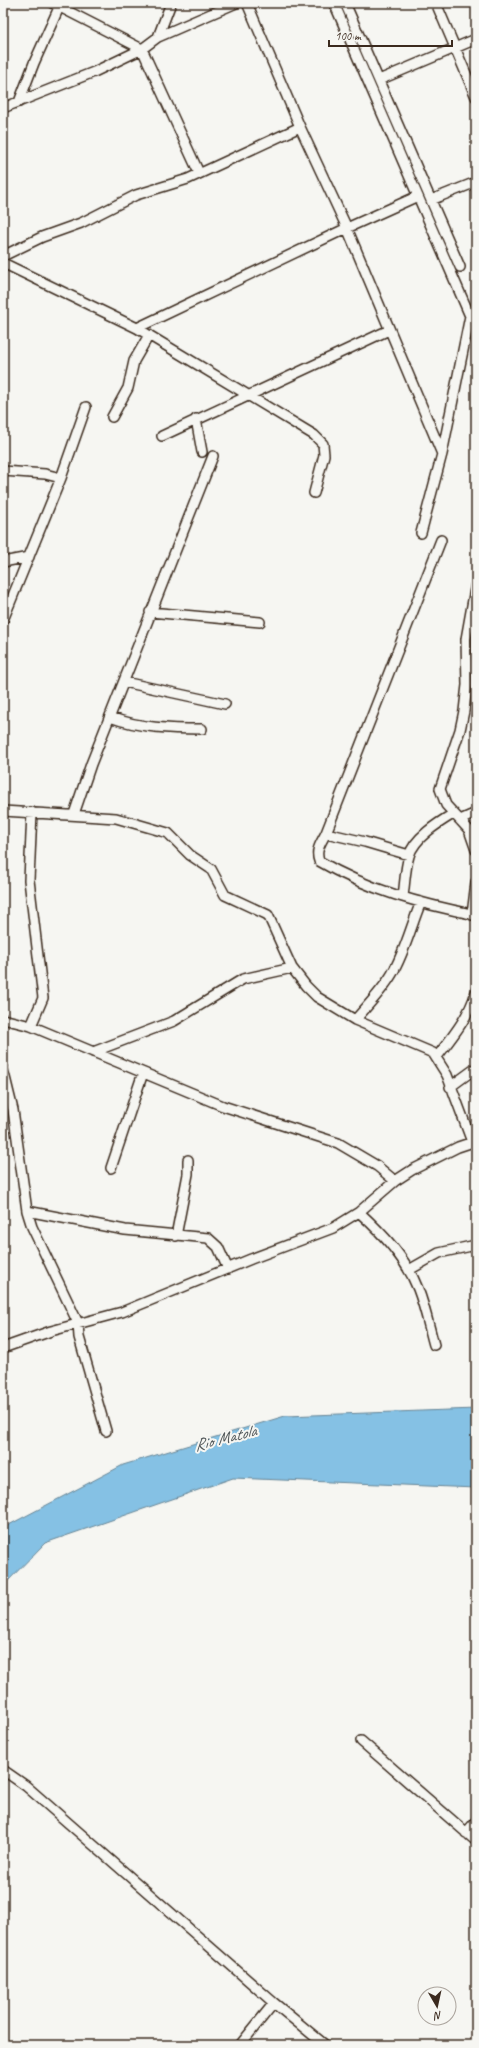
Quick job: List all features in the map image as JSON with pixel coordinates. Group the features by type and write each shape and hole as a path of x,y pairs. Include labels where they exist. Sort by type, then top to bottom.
{"street":[{"path":"158,37 171,3"},
{"path":"4,107 94,72 142,49 158,37 236,3"},
{"path":"247,3 300,127 347,228 442,454"},
{"path":"334,3 418,196 474,316 442,454 421,533"},
{"path":"345,3 460,268"},
{"path":"436,3 476,97"},
{"path":"19,102 57,4 142,49 199,173"},
{"path":"379,80 476,39"},
{"path":"3,256 42,237 81,223 136,195 188,178 300,127"},
{"path":"431,200 476,182"},
{"path":"137,328 347,228 418,196"},
{"path":"3,263 137,328 314,435 323,444 324,455 314,493"},
{"path":"162,436 389,330"},
{"path":"112,417 128,388 134,361 149,335"},
{"path":"3,620 61,478 86,407"},
{"path":"196,420 202,452"},
{"path":"74,814 91,764 150,612 213,456"},
{"path":"3,471 46,474 61,478"},
{"path":"441,540 326,834 318,850 319,861 351,880 421,902 474,915 476,882"},
{"path":"3,562 29,556"},
{"path":"476,583 466,639 466,685 464,711 460,730 440,789 442,798 456,817 469,830 476,850"},
{"path":"150,612 260,622"},
{"path":"124,682 225,704"},
{"path":"110,717 122,721 156,727 202,729"},
{"path":"3,811 74,814 116,818 168,832 190,855 204,862 211,869 225,895 268,915 292,968 306,986 318,997 356,1020 433,1053 446,1075 474,1142 458,1147 412,1170 395,1181 359,1212 332,1228 122,1312 78,1323 3,1348"},
{"path":"31,1026 43,998 29,880 32,812"},
{"path":"403,896 409,855 425,834 439,822 476,813"},
{"path":"326,834 366,842 409,855"},
{"path":"356,1020 392,974 400,959 409,930 421,902"},
{"path":"93,1052 174,1021 243,978 292,968"},
{"path":"436,1058 474,1004 476,992"},
{"path":"3,1019 31,1026 223,1106 338,1143 377,1166 395,1181"},
{"path":"450,1087 476,1068"},
{"path":"3,1069 13,1110 27,1211 32,1227 78,1323 79,1338 106,1431"},
{"path":"111,1168 143,1073"},
{"path":"3,1112 13,1110"},
{"path":"176,1236 188,1174 188,1160"},
{"path":"27,1211 126,1230 208,1238 218,1247 228,1269"},
{"path":"359,1212 398,1253 409,1270 418,1290 434,1345"},
{"path":"409,1270 439,1253 476,1245"},
{"path":"361,1740 476,1841"},
{"path":"3,1770 26,1786 274,2003 325,2045"},
{"path":"466,1832 476,1821"},
{"path":"240,2045 274,2003"}],"water":[{"name":"Rio Matola","path":"476,1409 476,1488 233,1478 45,1543 3,1586 3,1528 123,1465 285,1416"}]}
